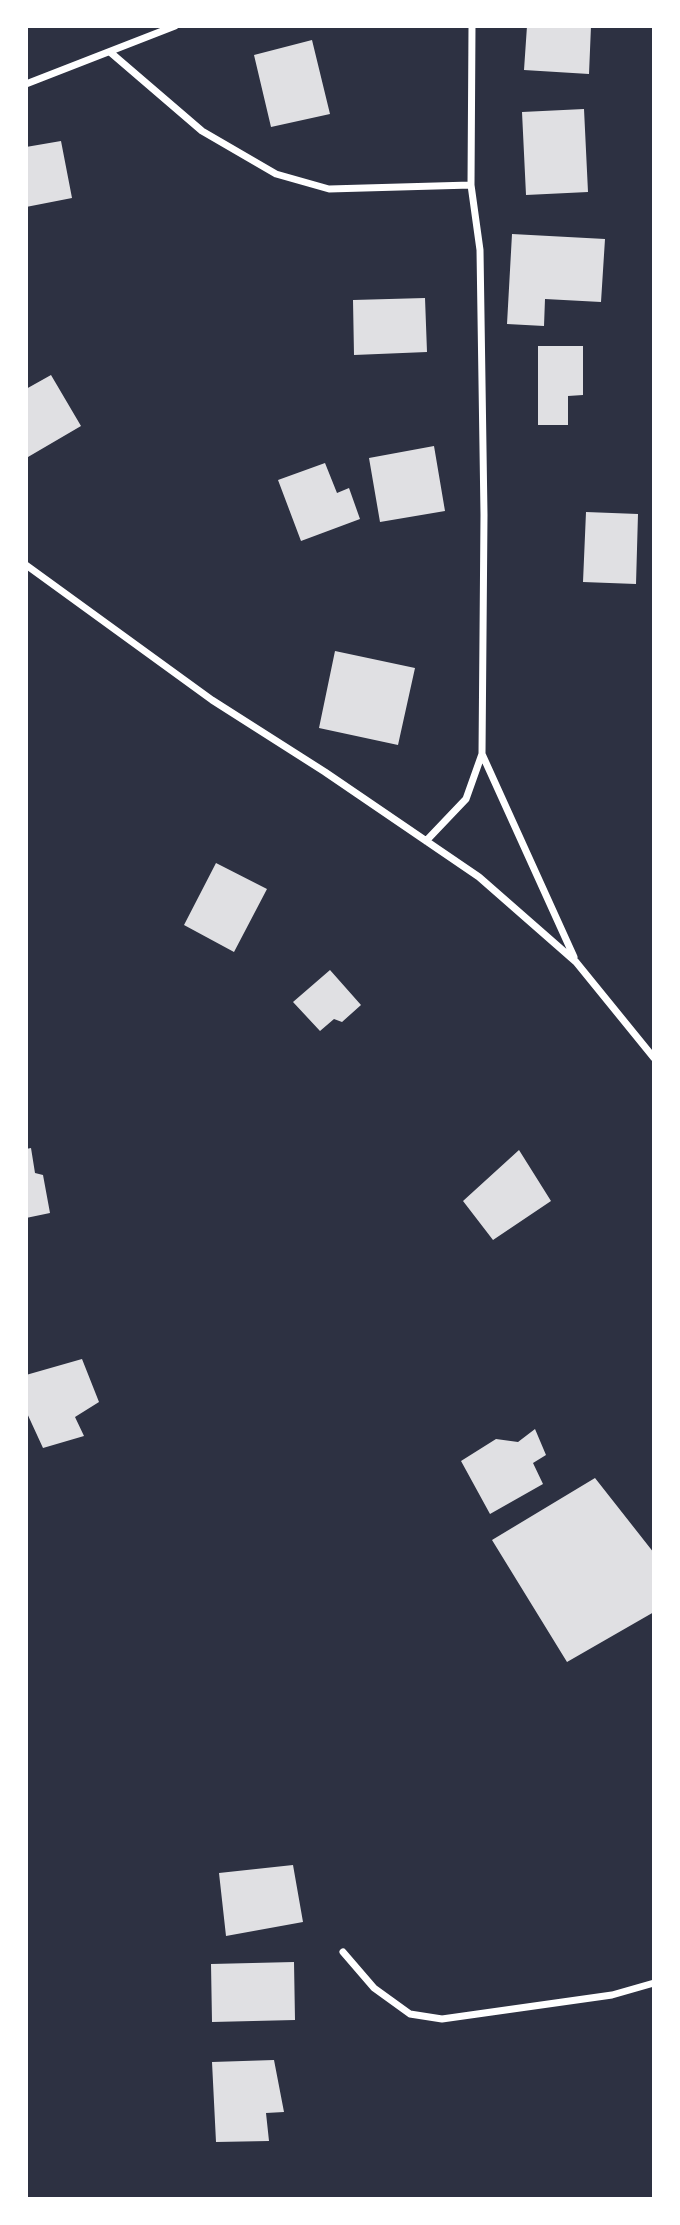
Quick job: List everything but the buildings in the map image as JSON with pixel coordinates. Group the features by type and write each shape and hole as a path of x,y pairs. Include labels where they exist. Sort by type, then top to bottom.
{"street":[{"path":"26,85 175,26"},
{"path":"426,841 466,799 482,754 484,515 481,278 471,185 472,26"},
{"path":"110,52 202,131 276,174 329,189 471,185"},
{"path":"26,565 212,700 325,772 480,877 576,962 654,1058"},
{"path":"482,754 576,962"},
{"path":"343,1952 374,1988 410,2014 442,2019 612,1995 654,1983"}]}
